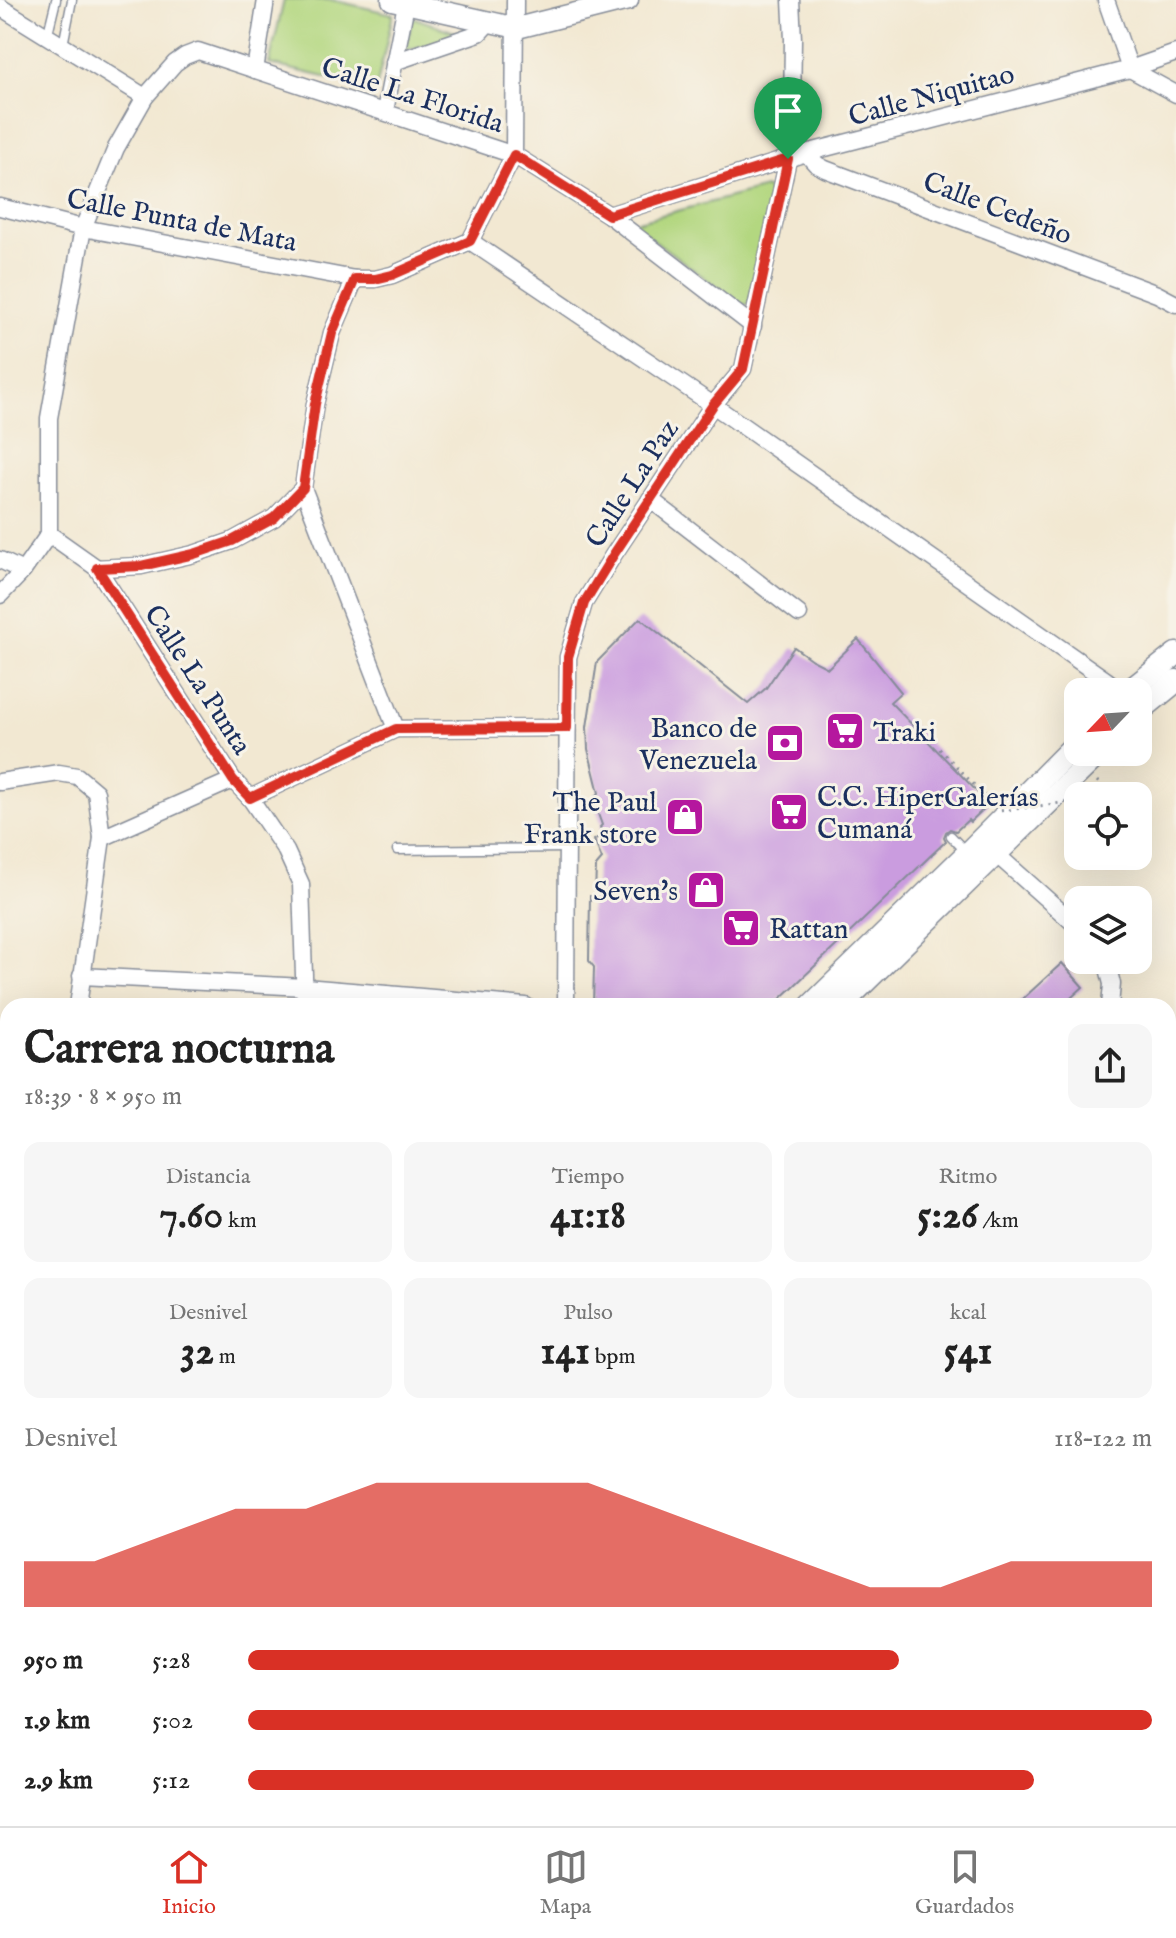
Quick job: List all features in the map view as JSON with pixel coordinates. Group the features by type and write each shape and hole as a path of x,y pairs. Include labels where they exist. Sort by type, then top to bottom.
{"main road":[{"path":"1152,685 1176,654"},
{"path":"1152,696 1176,681"},
{"path":"819,998 1064,756"},
{"path":"848,998 1086,766"}],"street":[{"path":"255,70 266,0"},
{"path":"515,0 514,155 470,241 713,405 1103,678"},
{"path":"385,111 394,62 399,2 517,28 628,0"},
{"name":"Calle La Paz","path":"566,998 568,657 584,603 713,405 743,369 788,159 792,113 791,0"},
{"path":"1106,0 1130,69 1176,94"},
{"path":"0,7 145,97 116,148 83,228 49,418 49,534 23,571 0,595"},
{"path":"394,62 479,33 489,22"},
{"name":"Calle La Florida","path":"145,97 175,63 198,51 514,155 609,215 753,326"},
{"name":"Calle Niquitao","path":"609,215 806,153 1130,69 1176,53"},
{"name":"Calle Cedeño","path":"806,153 825,169 1157,294 1176,304"},
{"name":"Calle Punta de Mata","path":"0,207 83,228 355,279 392,275 470,241"},
{"path":"355,279 332,333 315,404 303,488 396,729"},
{"path":"97,568 141,566 194,554 232,541 274,518 303,488"},
{"path":"650,499 799,614"},
{"name":"Calle La Punta","path":"49,534 97,568 233,780 250,798 286,851 301,884 305,998"},
{"path":"0,560 23,571"},
{"path":"250,798 396,729 567,728"},
{"path":"0,782 59,773 77,776 96,792 102,838 79,998"},
{"path":"102,838 233,780"},
{"path":"996,854 1064,915"},
{"path":"1110,974 1111,998"},
{"path":"81,976 305,987 433,998"}],"lane":[{"path":"47,37 56,0"},
{"path":"63,46 72,0"},
{"path":"951,836 967,854"},
{"path":"397,850 566,848"}],"path":[{"path":"934,749 937,746 999,811 1064,803"}],"green space":[{"path":"284,0 332,0 393,14 376,89 269,64"},
{"path":"412,17 466,36 406,50"},
{"path":"765,188 773,196 749,304 741,305 631,223"}],"building":[{"name":"C.C. HiperGalerías Cumaná","path":"640,618 748,704 766,688 794,647 828,668 858,639 901,692 890,702 989,804 970,822 968,820 956,831 950,829 946,832 946,841 781,998 593,998 594,967 589,961 590,896 595,896 596,866 602,859 594,840 604,836 593,800 599,793 588,749 587,727 597,662"},
{"path":"1062,963 1064,974 1072,974 1083,987 1071,998 1024,998"}],"place":[{"name":"Traki","path":"845,731"},
{"name":"Banco de Venezuela","path":"785,743"},
{"name":"C.C. HiperGalerías Cumaná","path":"789,812"},
{"name":"The Paul Frank store","path":"685,817"},
{"name":"Seven's","path":"706,890"},
{"name":"Rattan","path":"741,928"}],"route":[{"path":"514,155 609,215 788,159 743,369 713,405 584,603 568,657 567,728 396,729 250,798 233,780 97,568 141,566 194,554 232,541 274,518 303,488 315,404 332,333 355,279 392,275 470,241 514,155"}]}
